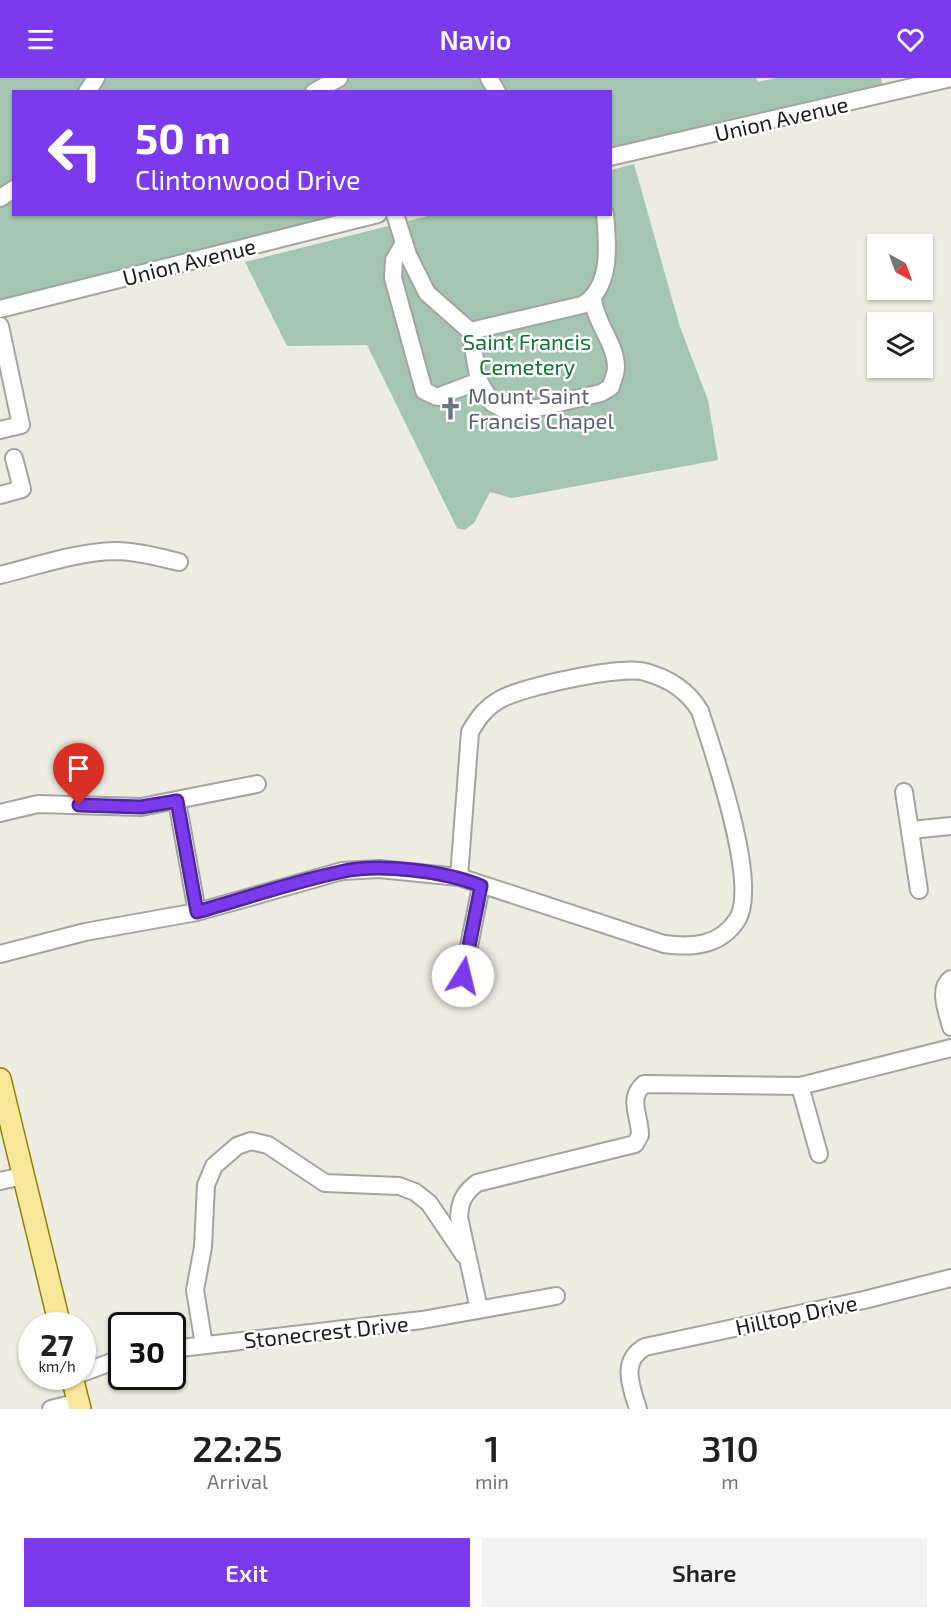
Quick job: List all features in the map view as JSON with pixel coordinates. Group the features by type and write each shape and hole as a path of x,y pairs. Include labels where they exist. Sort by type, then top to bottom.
{"main road":[{"path":"0,1079 57,1312"},
{"path":"75,1390 79,1406"}],"street":[{"path":"318,90 339,78"},
{"name":"Union Avenue","path":"612,157 951,78"},
{"name":"Union Avenue","path":"0,309 370,216"},
{"path":"395,216 404,243 427,293 470,331 479,381 492,403 512,414 601,393 611,387 616,368 608,339 594,312 593,299"},
{"path":"470,331 582,305 593,299 603,281 606,258 605,216"},
{"path":"404,243 394,260 393,278 424,391 436,397 479,381"},
{"path":"399,300 427,293"},
{"path":"0,430 21,425 1,334"},
{"path":"0,495 22,489 14,458"},
{"path":"0,575 64,559 115,551 138,553 179,562"},
{"path":"0,954 85,932 197,912 342,871 379,869 459,877 664,944 699,946 719,939 738,919 745,892 728,802 700,711 692,697 669,681 643,671 605,672 502,698 482,712 470,732 459,877"},
{"path":"0,813 38,804 141,807 257,784"},
{"path":"904,792 919,890"},
{"path":"177,801 197,912"},
{"path":"910,830 951,826"},
{"path":"463,976 481,886"},
{"path":"951,979 946,983 944,992 951,1027"},
{"path":"479,1309 459,1217 460,1203 467,1191 477,1183 635,1144 640,1135 634,1101 636,1092 644,1084 800,1086 951,1048"},
{"path":"800,1086 819,1154"},
{"path":"204,1345 195,1290 203,1247 206,1185 214,1166 244,1143 251,1141 268,1145 325,1184 399,1186 415,1192 429,1203 468,1260"},
{"path":"0,1181 23,1176"},
{"name":"Hilltop Drive","path":"638,1409 629,1378 629,1363 642,1348 951,1278"},
{"name":"Stonecrest Drive","path":"186,1347 422,1320 556,1296"},
{"path":"51,1409 79,1406"}],"green space":[{"path":"0,78 756,78 758,82 776,78 881,78 884,95 612,160 612,90 12,90 12,216 385,216 0,310"},
{"name":"Saint Francis Cemetery","path":"634,164 680,327 708,400 718,460 512,498 490,492 474,523 465,530 457,528 367,345 287,346 245,262 428,216 612,216 612,170"}],"place":[{"name":"Mount Saint Francis Chapel","path":"450,408"}],"route":[{"path":"79,805 141,807 177,801 197,912 342,871 379,869 416,872 459,877 481,886 463,976"}]}
